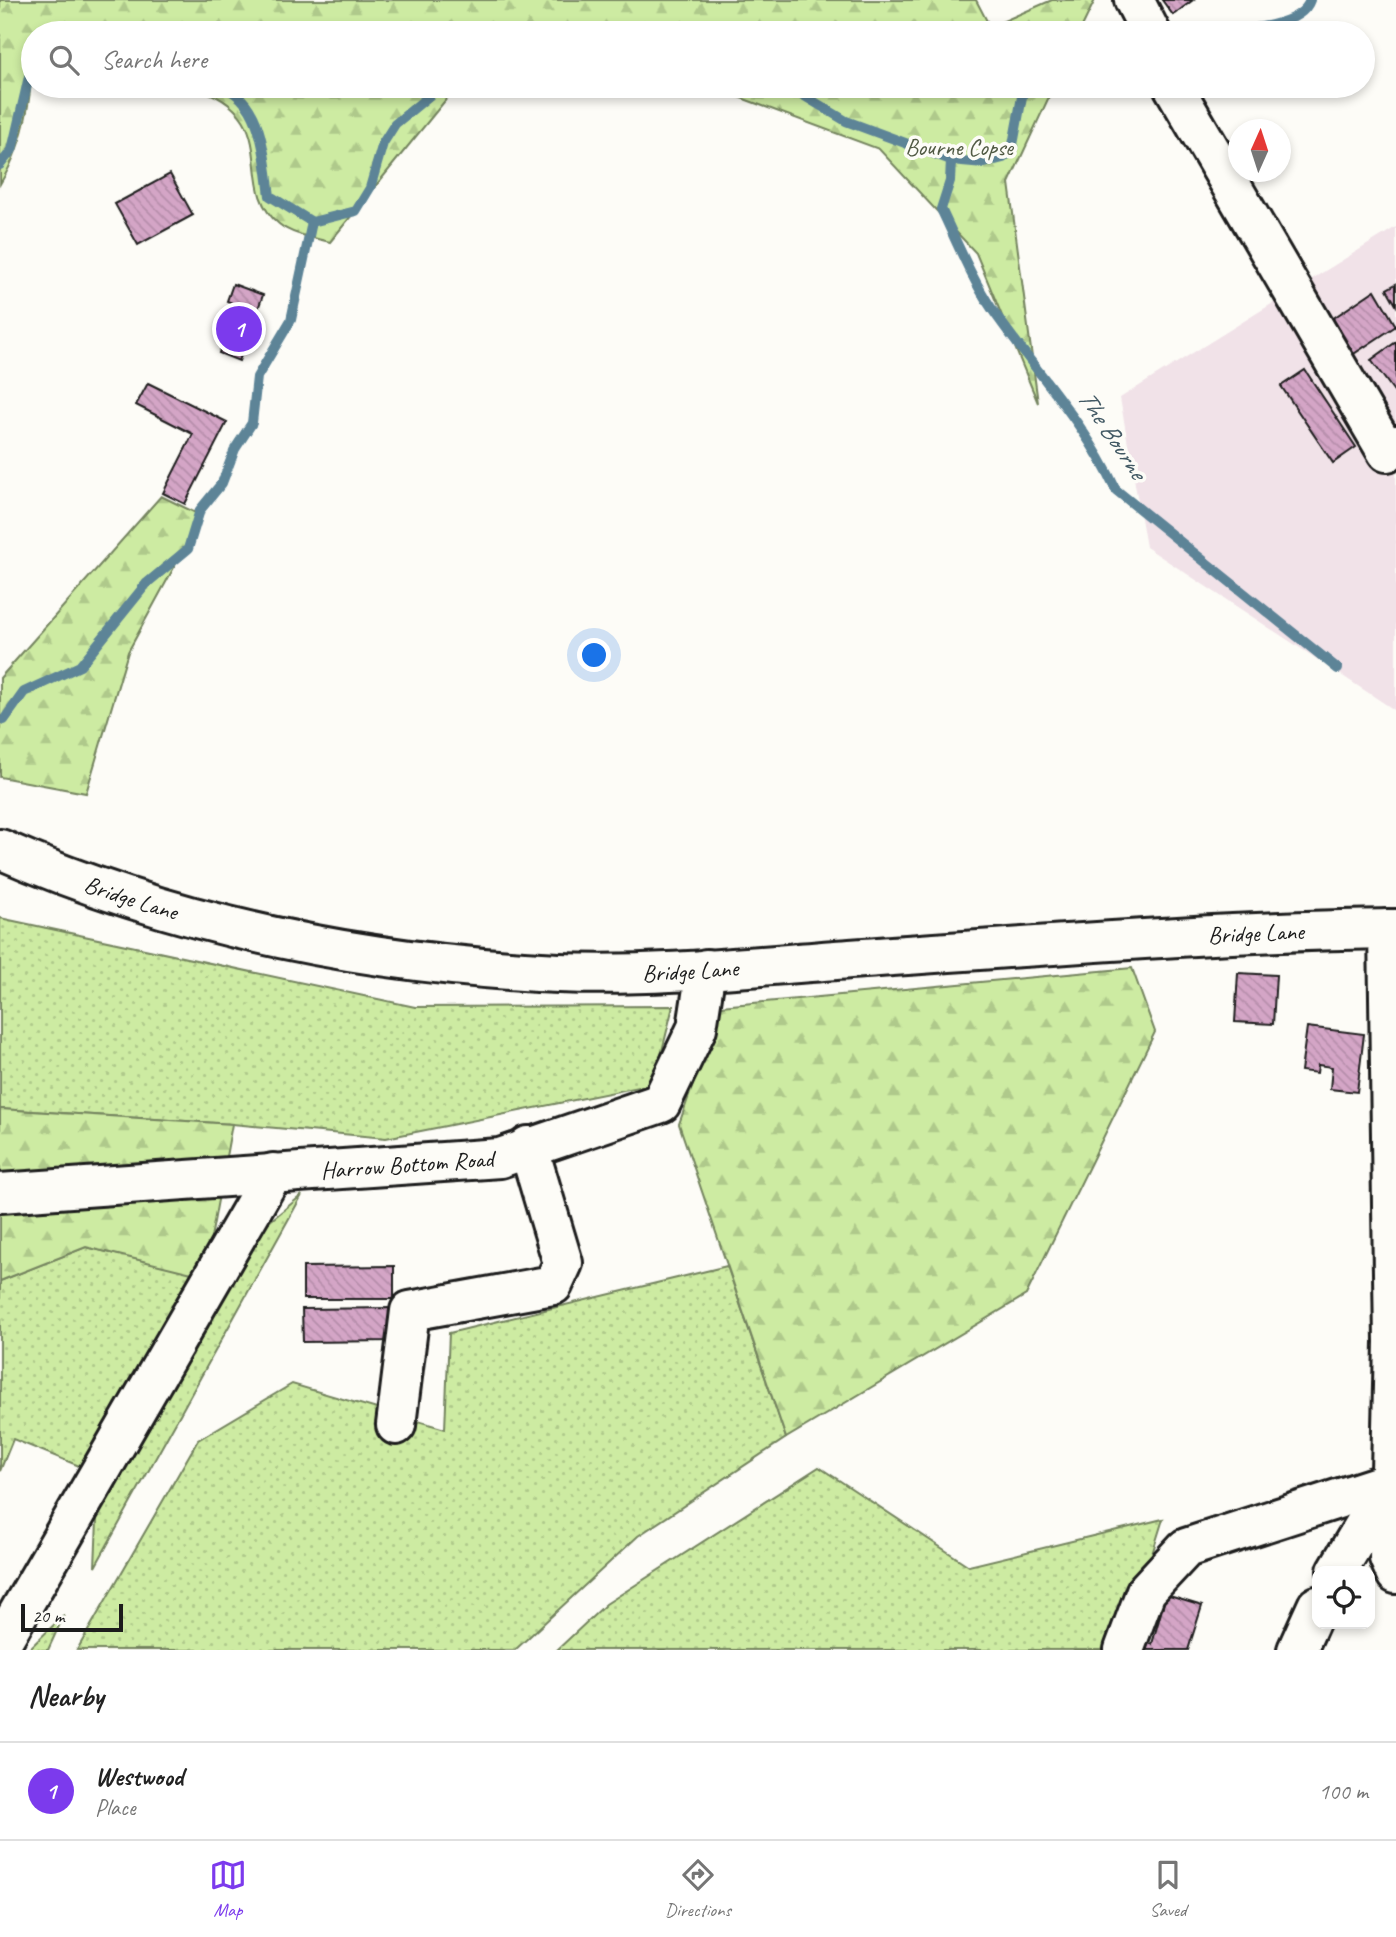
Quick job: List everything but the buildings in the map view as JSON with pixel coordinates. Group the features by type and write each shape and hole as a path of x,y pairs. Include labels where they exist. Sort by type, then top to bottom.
{"street":[{"path":"1180,98 1387,452 1396,445"},
{"name":"Bridge Lane","path":"0,849 69,879 231,929 366,954 560,973 706,969 1153,939 1392,929"},
{"path":"1392,929 1394,1342 1389,1558 1396,1574"},
{"name":"Harrow Bottom Road","path":"0,1193 499,1158 661,1103 697,1028 706,969"},
{"path":"396,1425 410,1311 553,1285 563,1263 528,1146"},
{"path":"0,1645 273,1173"},
{"path":"1340,1566 1390,1482"},
{"path":"1124,1650 1146,1591 1186,1548 1390,1482"},
{"path":"1297,1650 1312,1617"}],"shaded area":[{"path":"1396,227 1396,711 1146,547 1120,398"}],"green space":[{"path":"0,0 976,0 987,21 21,21 21,98 29,98 17,148 0,184"},
{"path":"1052,0 1095,0 1085,21 1004,21"},
{"path":"218,98 447,98 330,242 284,228 265,208 258,190 249,132 239,114"},
{"name":"Bourne Copse","path":"741,98 1048,98 1009,183 1038,403 976,253 879,149"},
{"path":"161,496 202,516 128,652 86,793 0,777 0,678"},
{"path":"0,918 415,1007 673,1006 654,1084 386,1138 232,1124 0,1109"},
{"path":"1132,968 1155,1032 1026,1295 786,1438 679,1124 721,1006"},
{"path":"0,1109 232,1124 204,1276 86,1247 0,1281"},
{"path":"302,1195 95,1567 99,1474 13,1439 0,1471 0,1281 86,1247 204,1275"},
{"path":"727,1266 786,1438 638,1536 515,1650 77,1650 198,1440 292,1384 445,1429 449,1333"},
{"path":"819,1467 969,1566 1163,1519 1122,1650 557,1650 606,1604"},
{"path":"64,1615 48,1650 28,1650"}],"waterway":[{"name":"The Bourne","path":"1284,21 1304,10 1310,0"},
{"path":"0,165 12,150 24,98"},
{"path":"240,98 253,116 259,132 270,196 312,222"},
{"name":"The Bourne","path":"312,222 356,211 370,188 383,143 395,124 426,98"},
{"name":"The Bourne","path":"808,98 846,121 951,160 984,163 1003,158 1012,150 1022,98"},
{"name":"The Bourne","path":"951,160 950,181 941,209 971,272 1008,332 1074,419 1116,490 1338,669"},
{"path":"4,720 24,692 80,666 147,583 188,549 200,510 222,483 235,449 252,423 257,377 291,320 312,222"}],"place":[{"name":"Westwood","path":"239,329"}]}
